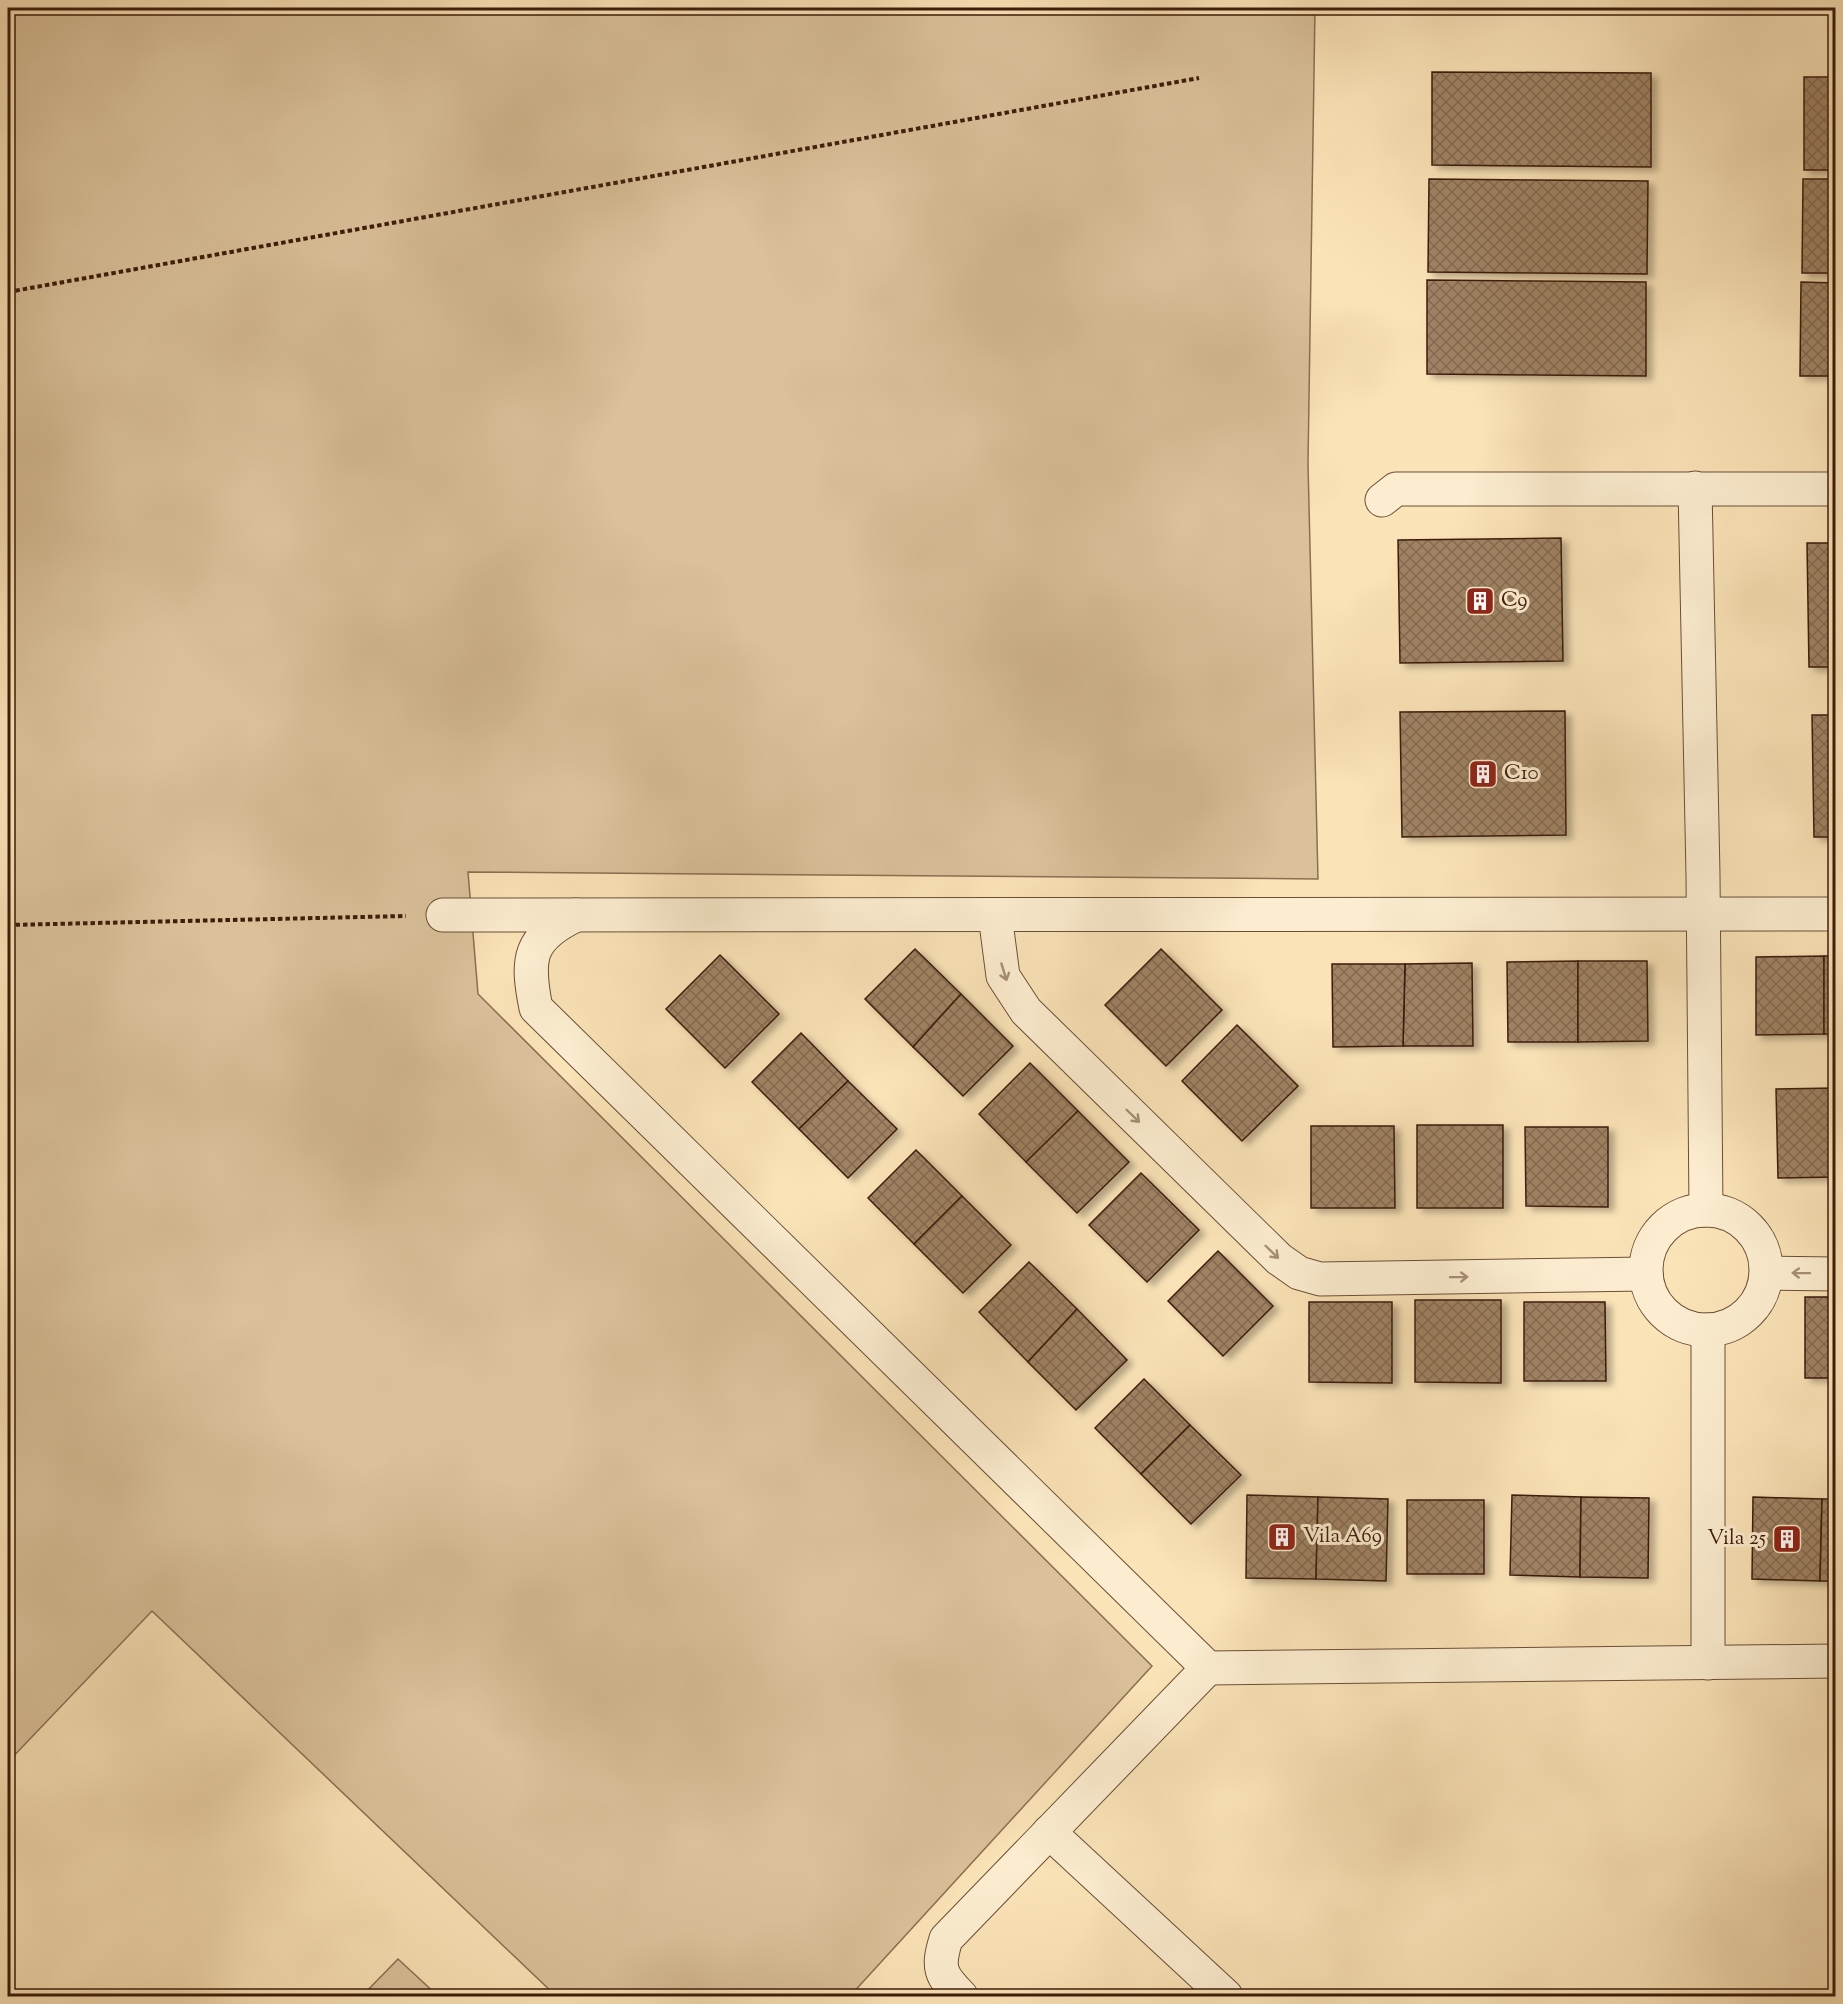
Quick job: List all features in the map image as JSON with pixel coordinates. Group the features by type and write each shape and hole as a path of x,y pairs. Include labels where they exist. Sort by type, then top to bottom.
{"street":[{"path":"1695,488 1706,1210"},
{"path":"1382,500 1396,489 1836,489"},
{"path":"443,915 1836,914"},
{"path":"576,915 558,924 535,946 529,975 536,1008 1208,1668 1836,1661"},
{"path":"995,915 1003,976 1026,1011 1279,1259 1299,1273 1320,1279 1646,1274"},
{"path":"1706,1210 1725,1213 1742,1222 1756,1236 1764,1254 1767,1273 1763,1290 1754,1307 1741,1319 1725,1327 1708,1330 1689,1328 1673,1320 1660,1308 1651,1292 1646,1274 1648,1255 1656,1237 1669,1223 1687,1213 1706,1210"},
{"path":"1767,1273 1836,1274"},
{"path":"1708,1330 1708,1663"},
{"path":"961,1996 943,1978 940,1958 946,1939 1208,1668"},
{"path":"1049,1832 1226,1996"}],"path":[{"path":"8,292 1199,78"},
{"path":"8,925 443,915"}],"shaded area":[{"path":"8,8 1315,8 1308,464 1318,879 468,872 478,994 1152,1666 850,1996 556,1996 152,1611 8,1762"},
{"path":"398,1959 438,1996 362,1996"}],"building":[{"path":"1432,72 1651,73 1651,167 1432,165"},
{"path":"1804,77 1836,77 1836,170 1804,170"},
{"path":"1429,179 1648,181 1647,274 1428,272"},
{"path":"1803,179 1836,179 1836,273 1802,273"},
{"path":"1427,280 1646,282 1646,376 1427,374"},
{"path":"1801,282 1836,283 1836,376 1800,376"},
{"name":"C9","path":"1561,538 1563,661 1400,663 1398,540"},
{"path":"1807,543 1836,543 1836,667 1809,667"},
{"name":"C10","path":"1565,711 1566,835 1402,837 1400,712"},
{"path":"1812,715 1836,715 1836,837 1814,837"},
{"path":"915,949 961,994 913,1047 865,999"},
{"path":"1161,949 1222,1010 1166,1066 1105,1005"},
{"path":"720,955 779,1014 725,1068 666,1009"},
{"path":"1824,956 1824,1034 1756,1035 1756,957"},
{"path":"1824,956 1836,956 1836,1034 1824,1034"},
{"path":"1578,961 1578,1042 1508,1042 1507,962"},
{"path":"1578,961 1647,961 1648,1041 1578,1042"},
{"path":"1472,963 1473,1046 1403,1046 1405,964"},
{"path":"1332,964 1405,964 1403,1046 1333,1047"},
{"path":"961,994 1013,1046 963,1096 913,1047"},
{"path":"1237,1025 1298,1086 1242,1141 1182,1081"},
{"path":"801,1033 848,1081 799,1129 752,1082"},
{"path":"1030,1063 1078,1111 1026,1162 979,1114"},
{"path":"848,1081 897,1129 848,1178 799,1129"},
{"path":"1836,1088 1836,1177 1778,1178 1776,1089"},
{"path":"1078,1111 1129,1162 1077,1213 1026,1162"},
{"path":"1417,1125 1503,1125 1503,1208 1417,1208"},
{"path":"1311,1126 1394,1126 1395,1208 1311,1208"},
{"path":"1525,1127 1608,1127 1608,1207 1526,1206"},
{"path":"916,1150 962,1196 914,1244 868,1198"},
{"path":"1141,1173 1199,1230 1147,1282 1089,1225"},
{"path":"962,1196 1011,1245 963,1293 914,1244"},
{"path":"1218,1251 1273,1306 1223,1356 1168,1301"},
{"path":"1029,1262 1077,1309 1028,1362 979,1312"},
{"path":"1805,1297 1836,1297 1836,1378 1805,1378"},
{"path":"1415,1300 1501,1300 1501,1383 1415,1382"},
{"path":"1309,1302 1392,1302 1392,1383 1309,1382"},
{"path":"1524,1302 1605,1302 1606,1381 1524,1381"},
{"path":"1077,1309 1127,1360 1076,1410 1028,1362"},
{"path":"1144,1379 1190,1425 1141,1474 1095,1428"},
{"path":"1190,1425 1241,1475 1191,1524 1141,1474"},
{"name":"Vila A69","path":"1247,1495 1318,1497 1316,1579 1246,1578"},
{"path":"1512,1495 1581,1497 1580,1577 1510,1575"},
{"path":"1318,1497 1388,1499 1386,1581 1316,1579"},
{"path":"1581,1497 1649,1498 1648,1578 1580,1577"},
{"name":"Vila 25","path":"1753,1497 1822,1499 1820,1581 1752,1579"},
{"path":"1822,1499 1836,1499 1836,1581 1820,1581"},
{"path":"1407,1500 1484,1500 1484,1574 1407,1574"}],"place":[{"name":"C9","path":"1480,601"},
{"name":"C10","path":"1483,774"},
{"name":"Vila A69","path":"1282,1537"},
{"name":"Vila 25","path":"1787,1539"}]}
